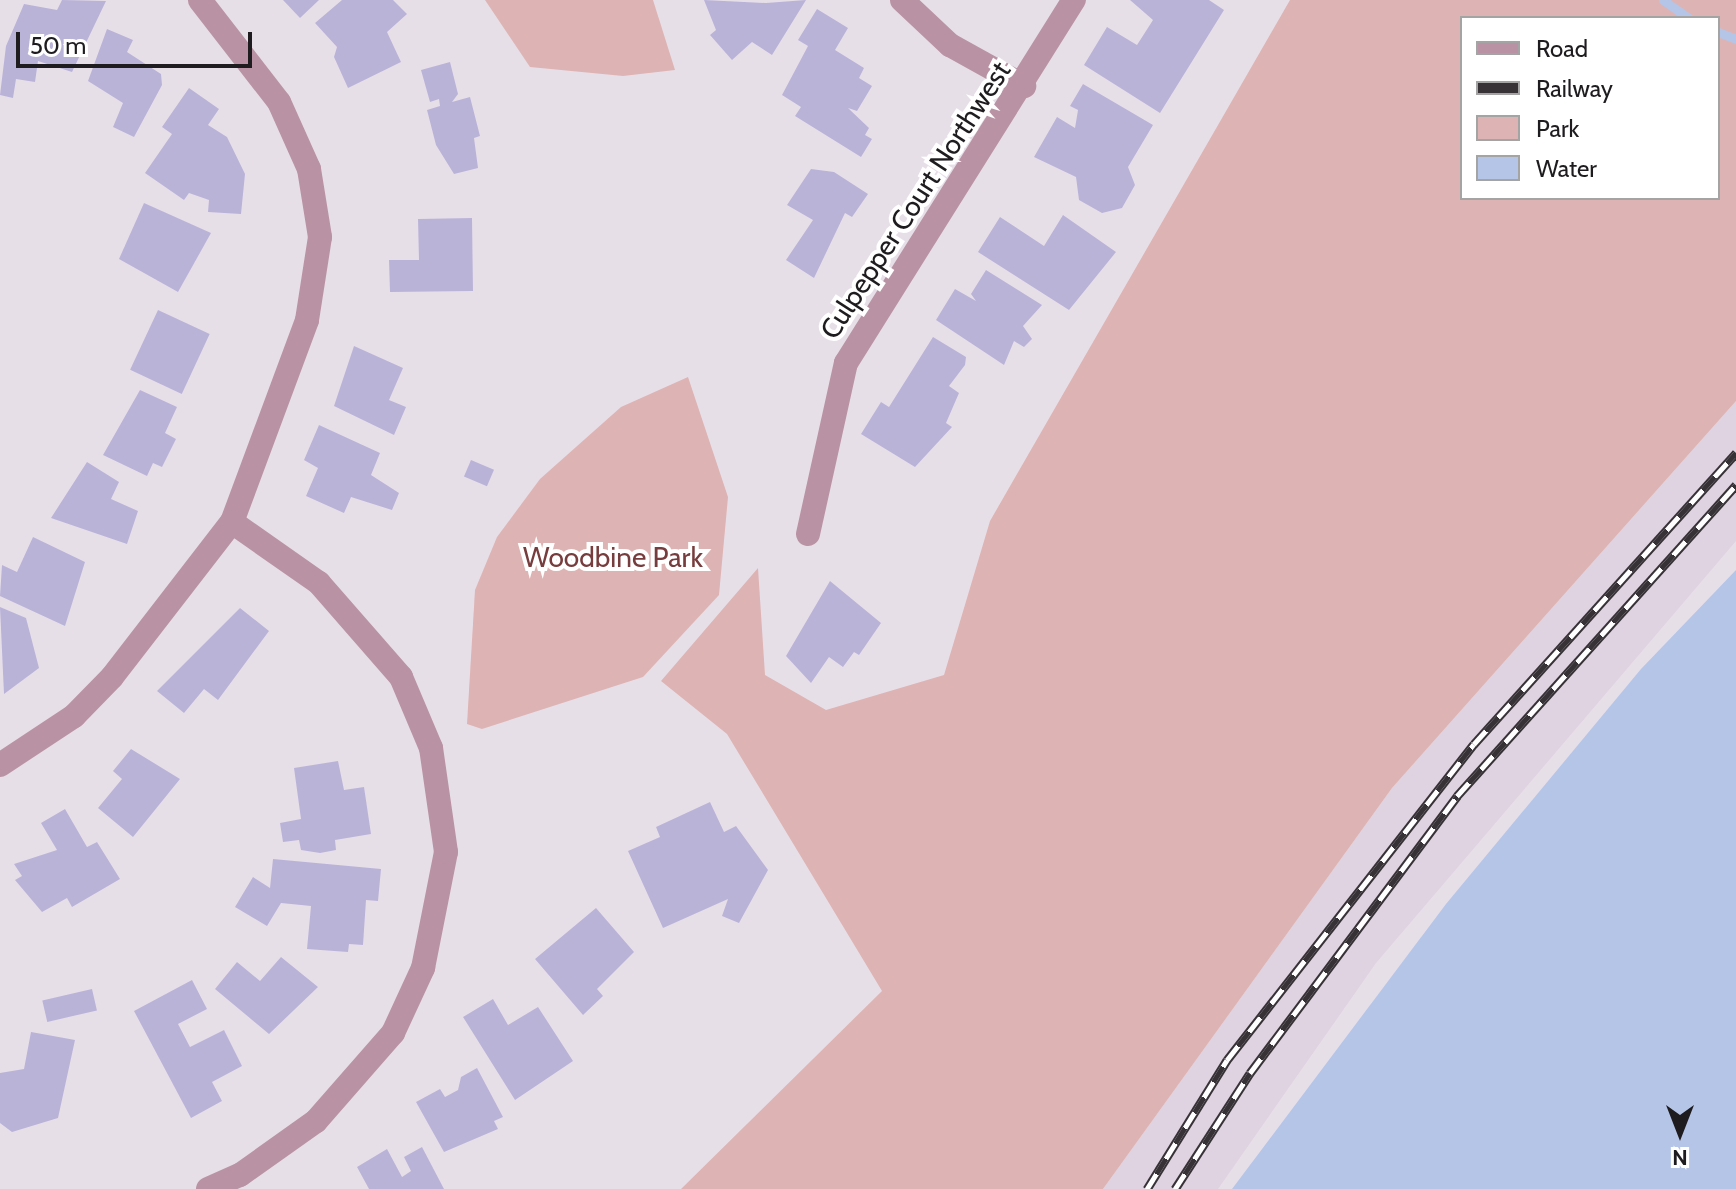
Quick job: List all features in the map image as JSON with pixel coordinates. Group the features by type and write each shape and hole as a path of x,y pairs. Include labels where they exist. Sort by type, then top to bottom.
{"street":[{"path":"0,765 74,716 112,677 232,522 307,320 320,237 296,134 200,0"},
{"path":"902,0 950,45 1024,86"},
{"name":"Culpepper Court Northwest","path":"808,534 846,363 1024,86 1074,0"},
{"path":"208,1189 279,1151 316,1121 393,1033 423,968 446,852 431,748 401,677 319,583 232,522"}],"shaded area":[{"path":"1736,401 1736,541 1376,963 1218,1189 1103,1189 1392,788"}],"green space":[{"path":"485,0 653,0 675,70 623,76 530,67"},
{"path":"1290,0 1736,0 1736,401 1392,788 1103,1189 681,1189 882,991 727,734 661,681 758,568 765,675 826,710 944,675 990,521"},
{"name":"Woodbine Park","path":"688,377 728,497 719,595 643,677 482,729 467,724 475,590 497,537 540,479 621,407"}],"water":[{"path":"1736,570 1736,1189 1232,1189 1446,904 1641,669"}],"building":[{"path":"62,0 106,1 72,72 38,61 35,82 16,79 13,98 0,95 6,46 24,4 57,10"},
{"path":"283,0 319,0 300,18"},
{"path":"342,0 393,0 407,14 387,32 401,62 348,88 334,57 337,47 315,23"},
{"path":"704,0 766,3 806,0 772,55 752,42 732,60 710,35 716,30"},
{"path":"1130,0 1209,0 1224,10 1160,113 1084,65 1107,27 1137,45 1153,20"},
{"path":"817,9 848,28 835,50 864,68 859,78 872,86 857,111 848,108 869,128 865,135 872,139 861,157 795,116 801,107 782,95 808,46 798,40"},
{"path":"107,29 133,40 127,52 161,74 162,85 134,137 113,127 123,103 88,81"},
{"path":"450,62 458,94 452,102 470,97 480,136 474,138 478,168 454,174 436,145 427,110 440,106 439,99 430,102 421,70"},
{"path":"1083,84 1153,125 1128,167 1135,185 1122,208 1102,213 1079,200 1076,177 1034,157 1057,117 1075,128 1078,110 1070,106"},
{"path":"189,88 219,109 208,125 227,137 245,174 241,214 208,212 209,200 189,193 184,200 145,173 172,134 162,127"},
{"path":"811,169 834,172 868,194 852,217 845,213 814,278 786,260 813,220 787,205"},
{"path":"144,203 211,233 178,292 119,259"},
{"path":"1063,215 1116,252 1069,310 978,252 1000,217 1044,246"},
{"path":"472,218 473,291 390,292 389,260 419,260 418,219"},
{"path":"986,270 1042,305 1023,326 1032,339 1024,347 1014,341 1004,365 936,320 955,289 976,301 971,294"},
{"path":"158,310 210,334 182,394 130,370"},
{"path":"933,337 966,357 965,365 949,386 959,393 946,423 952,427 915,467 861,434 881,402 889,407"},
{"path":"354,346 403,368 389,400 406,407 394,435 334,406"},
{"path":"140,390 177,407 165,433 176,439 162,467 153,463 147,476 103,455"},
{"path":"319,425 380,453 371,475 399,493 392,510 351,497 344,513 306,496 318,468 304,460"},
{"path":"471,460 494,470 487,486 464,477"},
{"path":"87,462 119,482 111,499 138,511 127,544 51,518"},
{"path":"33,537 85,562 65,626 0,596 2,565 17,572"},
{"path":"830,581 881,623 859,655 854,652 843,667 829,657 811,683 786,656"},
{"path":"0,607 26,618 39,668 4,694"},
{"path":"240,608 269,631 218,700 204,689 184,713 157,691"},
{"path":"131,749 180,779 133,837 98,808 122,779 113,771"},
{"path":"338,761 344,790 364,787 371,834 335,840 336,850 320,853 301,850 299,840 283,842 280,823 301,819 294,768"},
{"path":"710,802 724,832 736,826 768,870 739,923 722,916 728,899 663,928 628,851 660,837 656,827"},
{"path":"65,809 87,847 97,842 120,879 72,907 67,898 42,912 15,880 22,876 14,864 57,850 41,823"},
{"path":"273,859 381,869 378,901 366,900 363,945 349,944 348,952 307,949 311,906 281,903 267,926 235,907 253,877 270,888"},
{"path":"596,908 634,952 597,989 603,996 583,1015 535,959"},
{"path":"281,957 318,987 269,1034 215,989 237,962 260,981"},
{"path":"192,980 207,1009 178,1024 190,1047 224,1030 242,1066 212,1082 222,1101 191,1118 134,1011"},
{"path":"92,989 97,1010 47,1022 42,1000"},
{"path":"493,999 508,1025 538,1007 573,1061 515,1100 463,1017"},
{"path":"31,1032 75,1040 58,1118 12,1132 0,1123 0,1073 24,1069"},
{"path":"477,1068 503,1117 494,1121 498,1129 444,1152 416,1102 440,1089 445,1097 458,1090 461,1077"},
{"path":"422,1147 444,1189 369,1189 357,1167 387,1149 402,1177 411,1171 404,1157"}],"waterway":[{"path":"1663,0 1686,16"},
{"path":"1720,33 1736,39"}],"railway":[{"path":"1147,1189 1227,1060 1474,744 1736,453"},
{"path":"1175,1189 1250,1073 1457,796 1736,485"}]}
